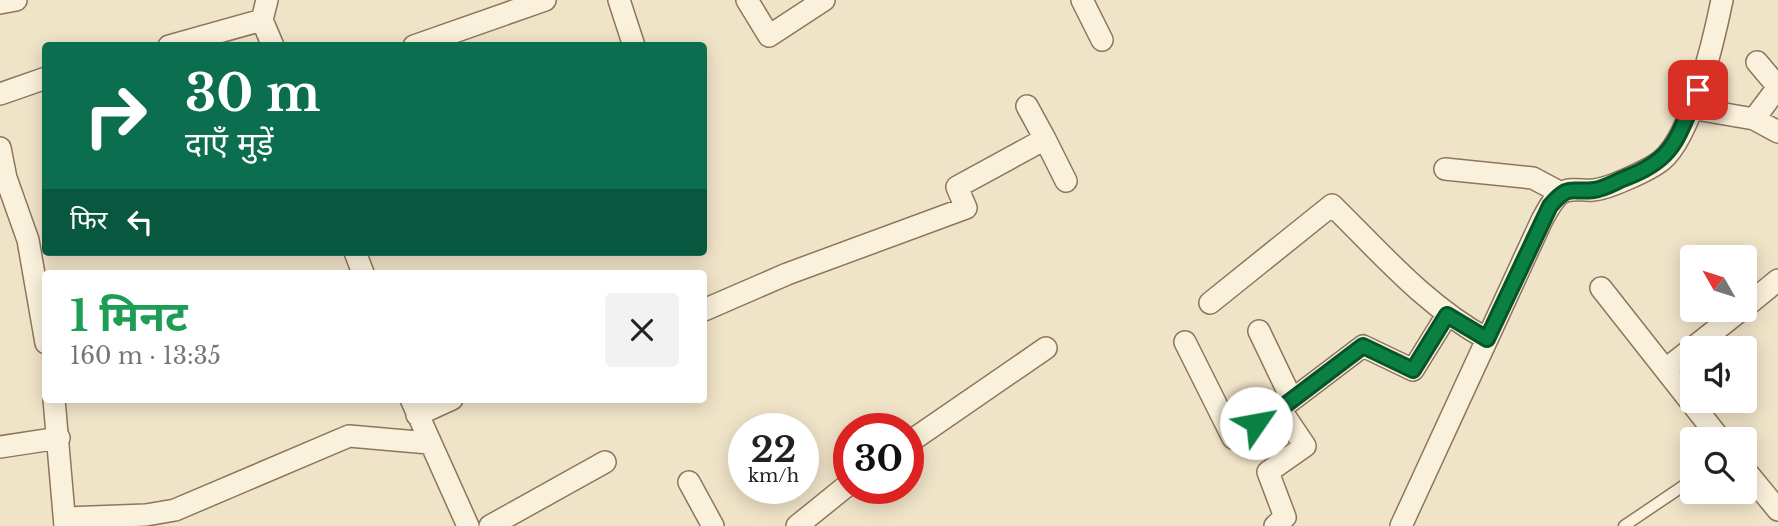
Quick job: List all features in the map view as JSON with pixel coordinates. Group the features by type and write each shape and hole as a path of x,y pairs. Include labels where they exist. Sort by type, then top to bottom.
{"street":[{"path":"0,3 16,0"},
{"path":"437,42 465,37 544,0"},
{"path":"619,0 633,42"},
{"path":"747,0 769,36 824,0"},
{"path":"1082,0 1102,40"},
{"path":"1401,526 1542,220 1561,193 1577,188 1593,190 1661,161 1672,149 1706,71 1722,0"},
{"path":"180,42 264,10 272,42"},
{"path":"1754,119 1778,87 1757,62"},
{"path":"0,94 42,79"},
{"path":"1027,106 1066,181"},
{"path":"1690,108 1754,119 1778,132"},
{"path":"707,309 787,274 966,208 957,187 1045,139"},
{"path":"0,148 3,179 37,238 42,303"},
{"path":"1445,169 1533,178 1561,193"},
{"path":"1210,303 1332,205 1411,284 1447,315 1487,339"},
{"path":"1757,297 1778,280"},
{"path":"1601,288 1711,427"},
{"path":"1185,342 1233,438 1286,405 1363,346 1413,370 1447,315"},
{"path":"1666,369 1725,322"},
{"path":"1259,331 1286,405 1305,446 1268,472 1285,517 1275,526"},
{"path":"924,432 1046,348"},
{"path":"55,403 60,438 65,522 175,510 349,436 429,443"},
{"path":"433,403 414,407 468,526"},
{"path":"0,447 60,438"},
{"path":"490,526 605,462"},
{"path":"689,482 713,526"},
{"path":"1757,485 1778,510"},
{"path":"797,526 833,497"}],"lane":[{"path":"1625,526 1680,488"}],"route":[{"path":"1256,423 1280,409 1363,346 1413,370 1447,315 1487,339 1542,220 1561,193 1577,188 1593,190 1642,172 1661,161 1672,149 1698,90"}]}
